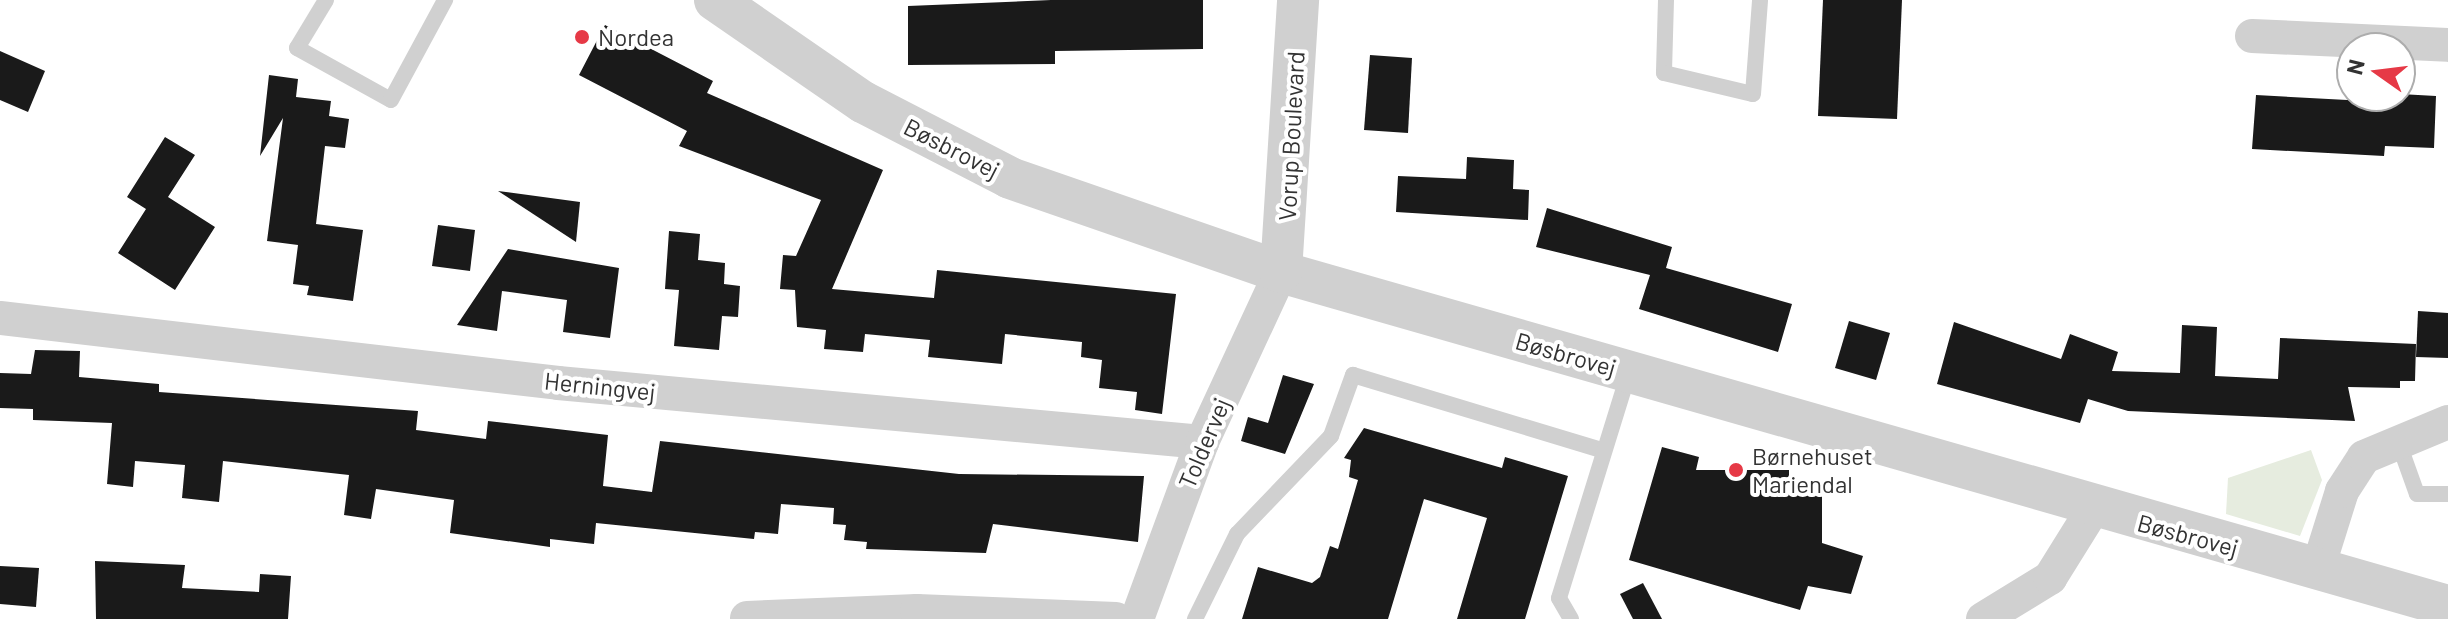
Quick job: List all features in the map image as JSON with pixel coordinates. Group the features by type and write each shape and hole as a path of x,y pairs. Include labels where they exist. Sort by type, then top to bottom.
{"street":[{"name":"Vorup Boulevard","path":"1281,272 1298,0"},
{"name":"Bøsbrovej","path":"723,2 863,102 1010,178 1281,272 2093,509 2448,606"},
{"path":"2252,36 2448,45"},
{"name":"Toldervej","path":"1137,619 1202,442 1281,272"},
{"name":"Herningvej","path":"0,318 558,383 1202,442"},
{"path":"2317,571 2355,468 2397,439 2448,422"},
{"path":"1983,619 2050,578 2093,509"},
{"path":"747,618 917,611 1116,619"}],"lane":[{"path":"326,0 297,48 391,100 445,0"},
{"path":"1666,0 1664,73 1753,94 1760,0"},
{"path":"1571,619 1559,598 1629,372"},
{"path":"1195,619 1237,534 1331,436 1353,375 1604,451"},
{"path":"2397,439 2417,494 2448,494"}],"shaded area":[{"path":"2311,450 2322,480 2300,536 2226,514 2228,478"}],"building":[{"path":"1051,0 1203,0 1203,49 1055,51 1055,64 908,65 908,6"},
{"path":"1823,0 1902,0 1897,119 1818,116"},
{"path":"605,25 713,81 707,93 883,170 832,289 934,298 937,270 1176,294 1162,414 1135,410 1137,392 1099,388 1102,360 1081,357 1082,342 1005,334 1002,364 928,357 930,340 865,334 863,352 824,349 826,330 797,327 795,290 780,289 783,255 796,256 821,200 679,146 687,131 579,75"},
{"path":"0,51 45,71 28,112 0,100"},
{"path":"1370,55 1412,58 1408,133 1364,130"},
{"path":"269,75 298,79 296,97 331,101 329,116 349,119 345,148 325,146 316,224 363,230 353,301 307,295 309,286 293,284 298,245 267,241 283,118 260,156"},
{"path":"2256,95 2336,99 2336,112 2416,112 2416,95 2436,96 2434,148 2385,146 2384,156 2252,149"},
{"path":"165,137 195,155 168,197 215,227 175,290 118,253 146,209 127,197"},
{"path":"1467,157 1514,160 1513,189 1529,190 1528,220 1396,212 1398,176 1466,179"},
{"path":"498,191 580,202 576,242"},
{"path":"1547,208 1672,247 1666,268 1792,304 1778,352 1639,309 1650,275 1536,247"},
{"path":"438,225 475,230 470,271 432,266"},
{"path":"669,231 700,234 698,260 725,263 724,284 740,286 738,317 722,316 719,350 674,346 679,290 665,289"},
{"path":"508,249 619,268 610,338 563,332 567,300 502,291 497,331 457,325"},
{"path":"2418,311 2448,313 2448,358 2416,357"},
{"path":"1849,321 1890,333 1876,380 1835,368"},
{"path":"1954,322 2061,359 2070,334 2118,352 2112,371 2180,373 2182,325 2217,327 2215,376 2278,379 2280,338 2416,344 2415,381 2400,381 2400,388 2348,387 2355,421 2128,411 2088,399 2080,423 1937,384"},
{"path":"35,350 80,351 79,377 159,384 159,392 418,411 416,430 486,439 488,421 608,435 603,486 652,492 660,441 959,474 1144,476 1138,542 993,524 986,553 866,549 867,542 844,540 846,525 833,524 834,508 781,504 778,534 755,532 754,539 596,523 594,544 550,539 550,547 450,533 454,500 376,489 371,519 344,515 349,475 223,461 219,502 182,498 185,465 135,461 133,487 107,484 112,423 33,420 33,409 0,408 0,373 31,374"},
{"path":"1283,375 1314,384 1285,454 1241,441 1248,417 1268,423"},
{"path":"1364,428 1502,468 1505,457 1568,476 1525,619 1457,619 1487,518 1424,499 1388,619 1242,619 1258,567 1312,583 1320,577 1330,546 1338,549 1358,480 1349,477 1351,460 1344,458"},
{"path":"1662,447 1699,457 1696,470 1789,470 1789,483 1822,483 1822,543 1863,556 1851,594 1808,586 1800,610 1629,560"},
{"path":"95,561 185,565 182,588 259,592 260,574 291,576 288,619 96,619"},
{"path":"0,566 39,568 36,607 0,604"},
{"path":"1643,583 1662,619 1633,619 1620,594"}],"place":[{"name":"Nordea","path":"582,37"},
{"name":"Børnehuset Mariendal","path":"1736,470"}]}
